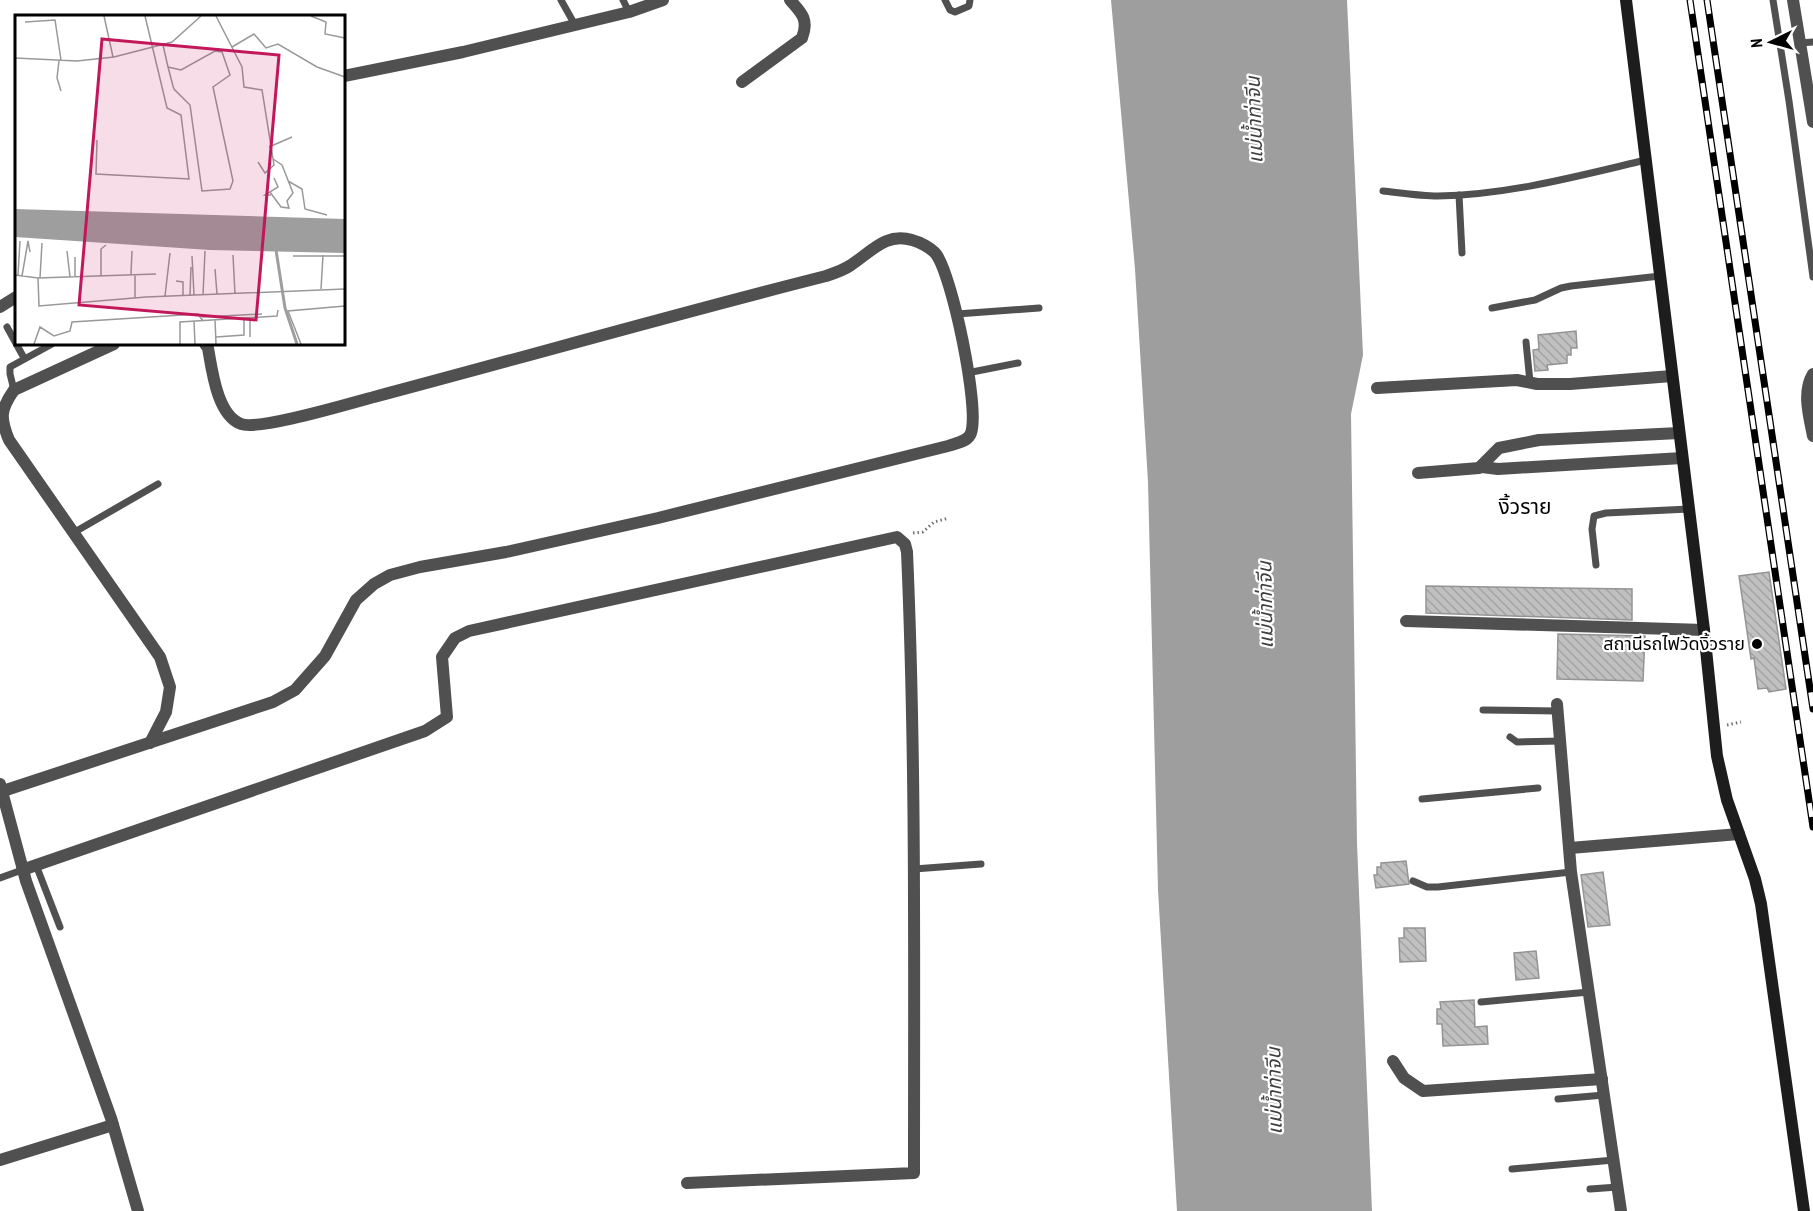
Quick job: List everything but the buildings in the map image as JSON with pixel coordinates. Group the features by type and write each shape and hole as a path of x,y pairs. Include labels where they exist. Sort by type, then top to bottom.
{"street":[{"path":"742,82 802,38 806,28 802,15 790,0"},
{"path":"1626,0 1704,630 1717,756 1728,800 1755,879 1761,904 1804,1211"},
{"path":"1792,0 1810,85 1813,122"},
{"path":"345,76 463,52 629,12 655,2"},
{"path":"138,1211 113,1125 22,870 2,788 150,743 273,702 295,690 325,656 356,600 374,584 390,575 658,518 967,439 971,434 973,411 958,319 943,269 935,253 912,240 892,239 877,245 843,270 826,276 259,426 240,424 224,411 206,345"},
{"path":"0,307 15,298"},
{"path":"112,345 14,390 4,404 2,421 9,440 160,657 170,687 166,712 150,743"},
{"path":"1813,374 1809,381 1807,395 1813,436"},
{"path":"1377,388 1517,380 1545,384 1570,384 1672,376"},
{"path":"1482,467 1500,448 1539,440 1679,433"},
{"path":"1418,474 1482,467 1498,469 1682,458"},
{"path":"22,870 425,731 447,717 442,657 455,638 469,631 897,537 905,544 907,552 914,869 914,1173 687,1183"},
{"path":"1406,621 1704,630"},
{"path":"1558,708 1561,786 1571,872 1621,1211"},
{"path":"1570,848 1739,834"},
{"path":"1393,1061 1404,1078 1423,1091 1602,1079"},
{"path":"0,1160 113,1125"}],"lane":[{"path":"561,0 574,25"},
{"path":"623,0 629,12"},
{"path":"945,0 950,10 955,12 969,6 970,0"},
{"path":"1773,0 1813,278"},
{"path":"1800,43 1813,42"},
{"path":"1383,191 1436,196 1459,195 1540,184 1646,160"},
{"path":"1459,195 1462,253"},
{"path":"1492,308 1535,300 1567,287 1660,276"},
{"path":"958,319 1039,308"},
{"path":"7,327 15,342"},
{"path":"1526,342 1530,382"},
{"path":"17,345 24,358"},
{"path":"14,390 10,367 50,345"},
{"path":"968,372 1018,363"},
{"path":"73,533 158,484"},
{"path":"1596,565 1592,529 1594,516 1606,513 1689,508"},
{"path":"1482,710 1558,708"},
{"path":"1510,737 1517,742 1561,741"},
{"path":"1422,800 1538,788"},
{"path":"914,869 981,864"},
{"path":"36,865 60,927"},
{"path":"0,878 22,870"},
{"path":"1413,881 1427,887 1456,886 1571,872"},
{"path":"1481,1002 1589,992"},
{"path":"1558,1099 1604,1095"},
{"path":"1512,1168 1614,1160"},
{"path":"1590,1190 1618,1187"}],"path":[{"path":"897,537 922,532 934,522 950,518"}],"water":[{"name":"แม่น้ำท่าจีน","path":"1111,0 1347,0 1363,355 1351,414 1357,843 1372,1211 1177,1211 1158,890 1148,482 1135,269"}],"railway":[{"path":"1690,0 1813,827"},
{"path":"1707,0 1813,709"}],"place":[{"name":"สถานีรถไฟวัดงิ้วราย","path":"1757,644"}],"district":[{"name":"งิ้วราย","path":"1525,507"}]}
